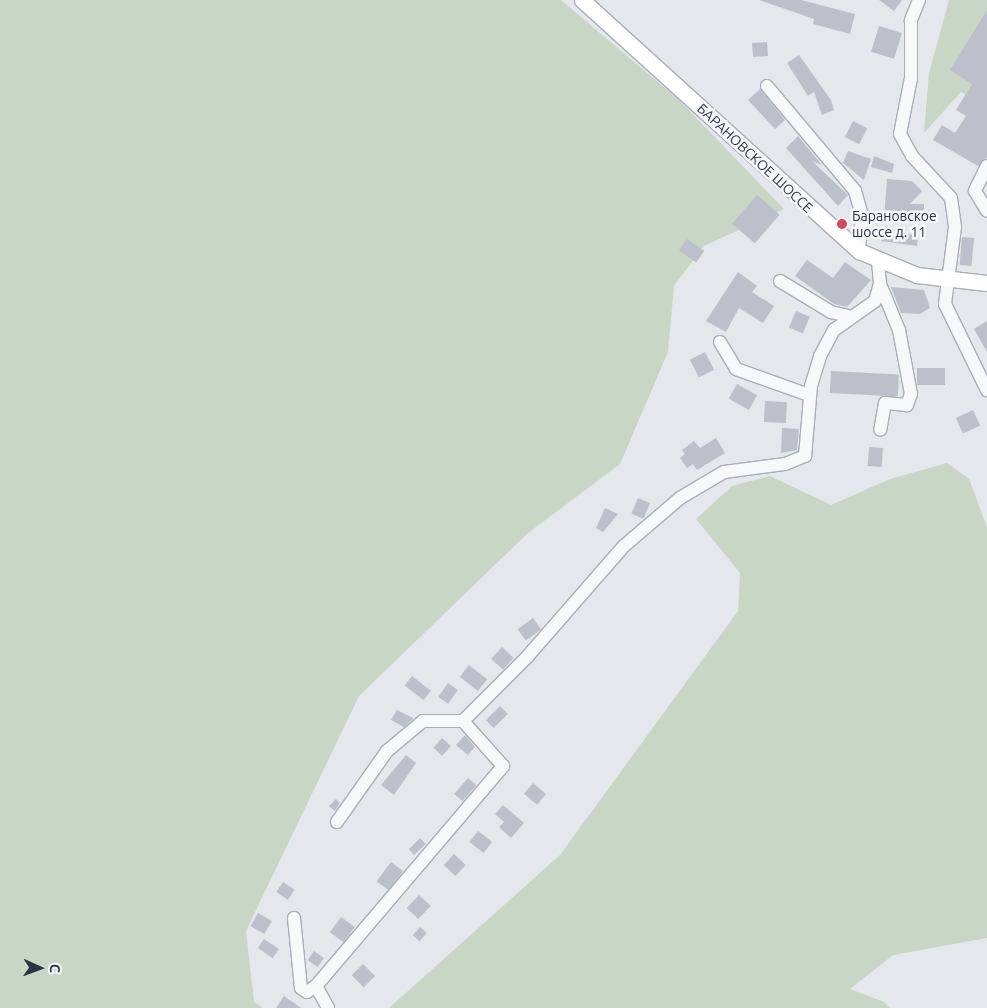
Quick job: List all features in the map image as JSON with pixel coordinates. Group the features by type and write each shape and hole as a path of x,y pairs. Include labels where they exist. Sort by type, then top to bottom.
{"main road":[{"name":"БАРАНОВСКОЕ ШОССЕ","path":"582,0 859,251 878,262 917,275 987,283"}],"street":[{"path":"919,0 911,20 911,78 900,134 912,156 951,198 954,227 948,278 948,314 973,354 987,390"},
{"path":"767,86 855,191 862,215 859,251"},
{"path":"987,166 975,191 987,211"},
{"path":"463,721 527,657 624,546 680,498 724,472 785,464 805,456 809,395 820,356 834,330 848,316 866,310 879,294 878,262"},
{"path":"780,281 831,312 848,316"},
{"path":"880,284 899,330 911,394 907,405 885,403 880,430"},
{"path":"720,342 736,369 809,395"},
{"path":"294,918 301,988 307,992 316,986 502,772 503,766 463,721 434,719 410,728 387,751 337,822"},
{"path":"316,986 328,1008"}],"green space":[{"path":"0,0 561,0 679,100 784,209 704,246 674,286 668,352 620,464 528,533 359,696 246,931 254,1002 263,1008 0,1008"},
{"path":"949,0 987,0 987,107 961,92 924,133 929,73"},
{"path":"947,463 969,479 987,527 987,938 893,955 850,989 884,1002 890,1008 389,1008 560,855 738,611 740,573 696,519 732,486 770,476 831,505 890,479"}],"building":[{"path":"759,0 801,0 855,14 850,34 813,24 814,19"},
{"path":"879,0 902,0 894,11"},
{"path":"987,10 987,157 978,166 933,140 942,125 955,133 966,116 956,110 972,84 950,70"},
{"path":"879,26 902,33 894,59 871,52"},
{"path":"767,42 768,56 753,57 752,43"},
{"path":"799,55 831,100 834,110 822,115 814,92 808,96 787,63"},
{"path":"760,89 785,120 775,129 748,100"},
{"path":"853,121 867,128 859,144 845,137"},
{"path":"798,136 822,165 812,161 848,195 838,206 786,148"},
{"path":"848,151 871,159 864,180 843,163"},
{"path":"874,156 894,164 892,173 871,167"},
{"path":"887,179 912,181 922,191 910,204 924,204 924,218 884,219"},
{"path":"757,195 780,215 755,243 732,224"},
{"path":"882,232 918,235 917,246 881,241"},
{"path":"962,237 974,238 972,266 960,265"},
{"path":"687,239 704,251 696,263 679,250"},
{"path":"807,260 833,278 845,262 871,280 847,307 834,304 795,276"},
{"path":"738,272 757,286 752,292 774,306 763,323 739,308 726,332 706,321"},
{"path":"891,287 924,290 930,308 920,314 901,313"},
{"path":"796,311 810,317 803,333 789,328"},
{"path":"987,321 987,352 974,329"},
{"path":"705,352 714,370 699,378 690,360"},
{"path":"917,368 945,368 945,385 917,385"},
{"path":"831,371 899,375 898,397 830,393"},
{"path":"737,384 757,395 749,410 729,399"},
{"path":"765,401 787,402 786,423 764,422"},
{"path":"973,410 980,425 963,433 956,418"},
{"path":"782,428 799,429 797,450 781,453"},
{"path":"716,438 725,453 697,470 693,464 687,468 680,458 685,454 682,450 694,441 700,448"},
{"path":"869,447 883,448 882,467 868,466"},
{"path":"638,498 650,503 643,519 631,514"},
{"path":"605,508 618,514 603,532 596,528"},
{"path":"533,618 541,629 526,640 518,629"},
{"path":"502,647 514,658 503,670 491,659"},
{"path":"469,665 487,679 478,691 460,677"},
{"path":"412,676 431,691 424,700 405,685"},
{"path":"448,683 458,690 448,704 438,697"},
{"path":"500,706 508,714 494,728 486,720"},
{"path":"397,710 413,718 404,727 391,720"},
{"path":"465,735 475,747 468,755 456,745"},
{"path":"442,738 451,746 442,756 433,748"},
{"path":"406,755 416,763 394,795 381,785"},
{"path":"468,778 476,785 463,801 454,794"},
{"path":"533,783 546,794 537,805 524,794"},
{"path":"336,799 340,803 335,811 329,806"},
{"path":"503,805 524,823 511,838 499,827 504,822 495,814"},
{"path":"478,831 492,842 484,853 469,842"},
{"path":"420,838 426,844 414,855 409,849"},
{"path":"454,854 466,865 455,876 444,865"},
{"path":"391,862 403,871 389,890 377,881"},
{"path":"283,882 295,890 288,900 276,892"},
{"path":"419,895 431,906 418,919 407,908"},
{"path":"258,913 272,921 264,934 250,926"},
{"path":"341,917 355,927 344,942 330,932"},
{"path":"420,927 427,933 420,941 413,935"},
{"path":"264,939 279,949 273,958 258,948"},
{"path":"314,951 324,958 318,967 308,960"},
{"path":"363,964 375,976 364,987 352,975"},
{"path":"284,996 301,1008 276,1008"}],"place":[{"name":"Барановское шоссе д. 11","path":"842,224"}]}
